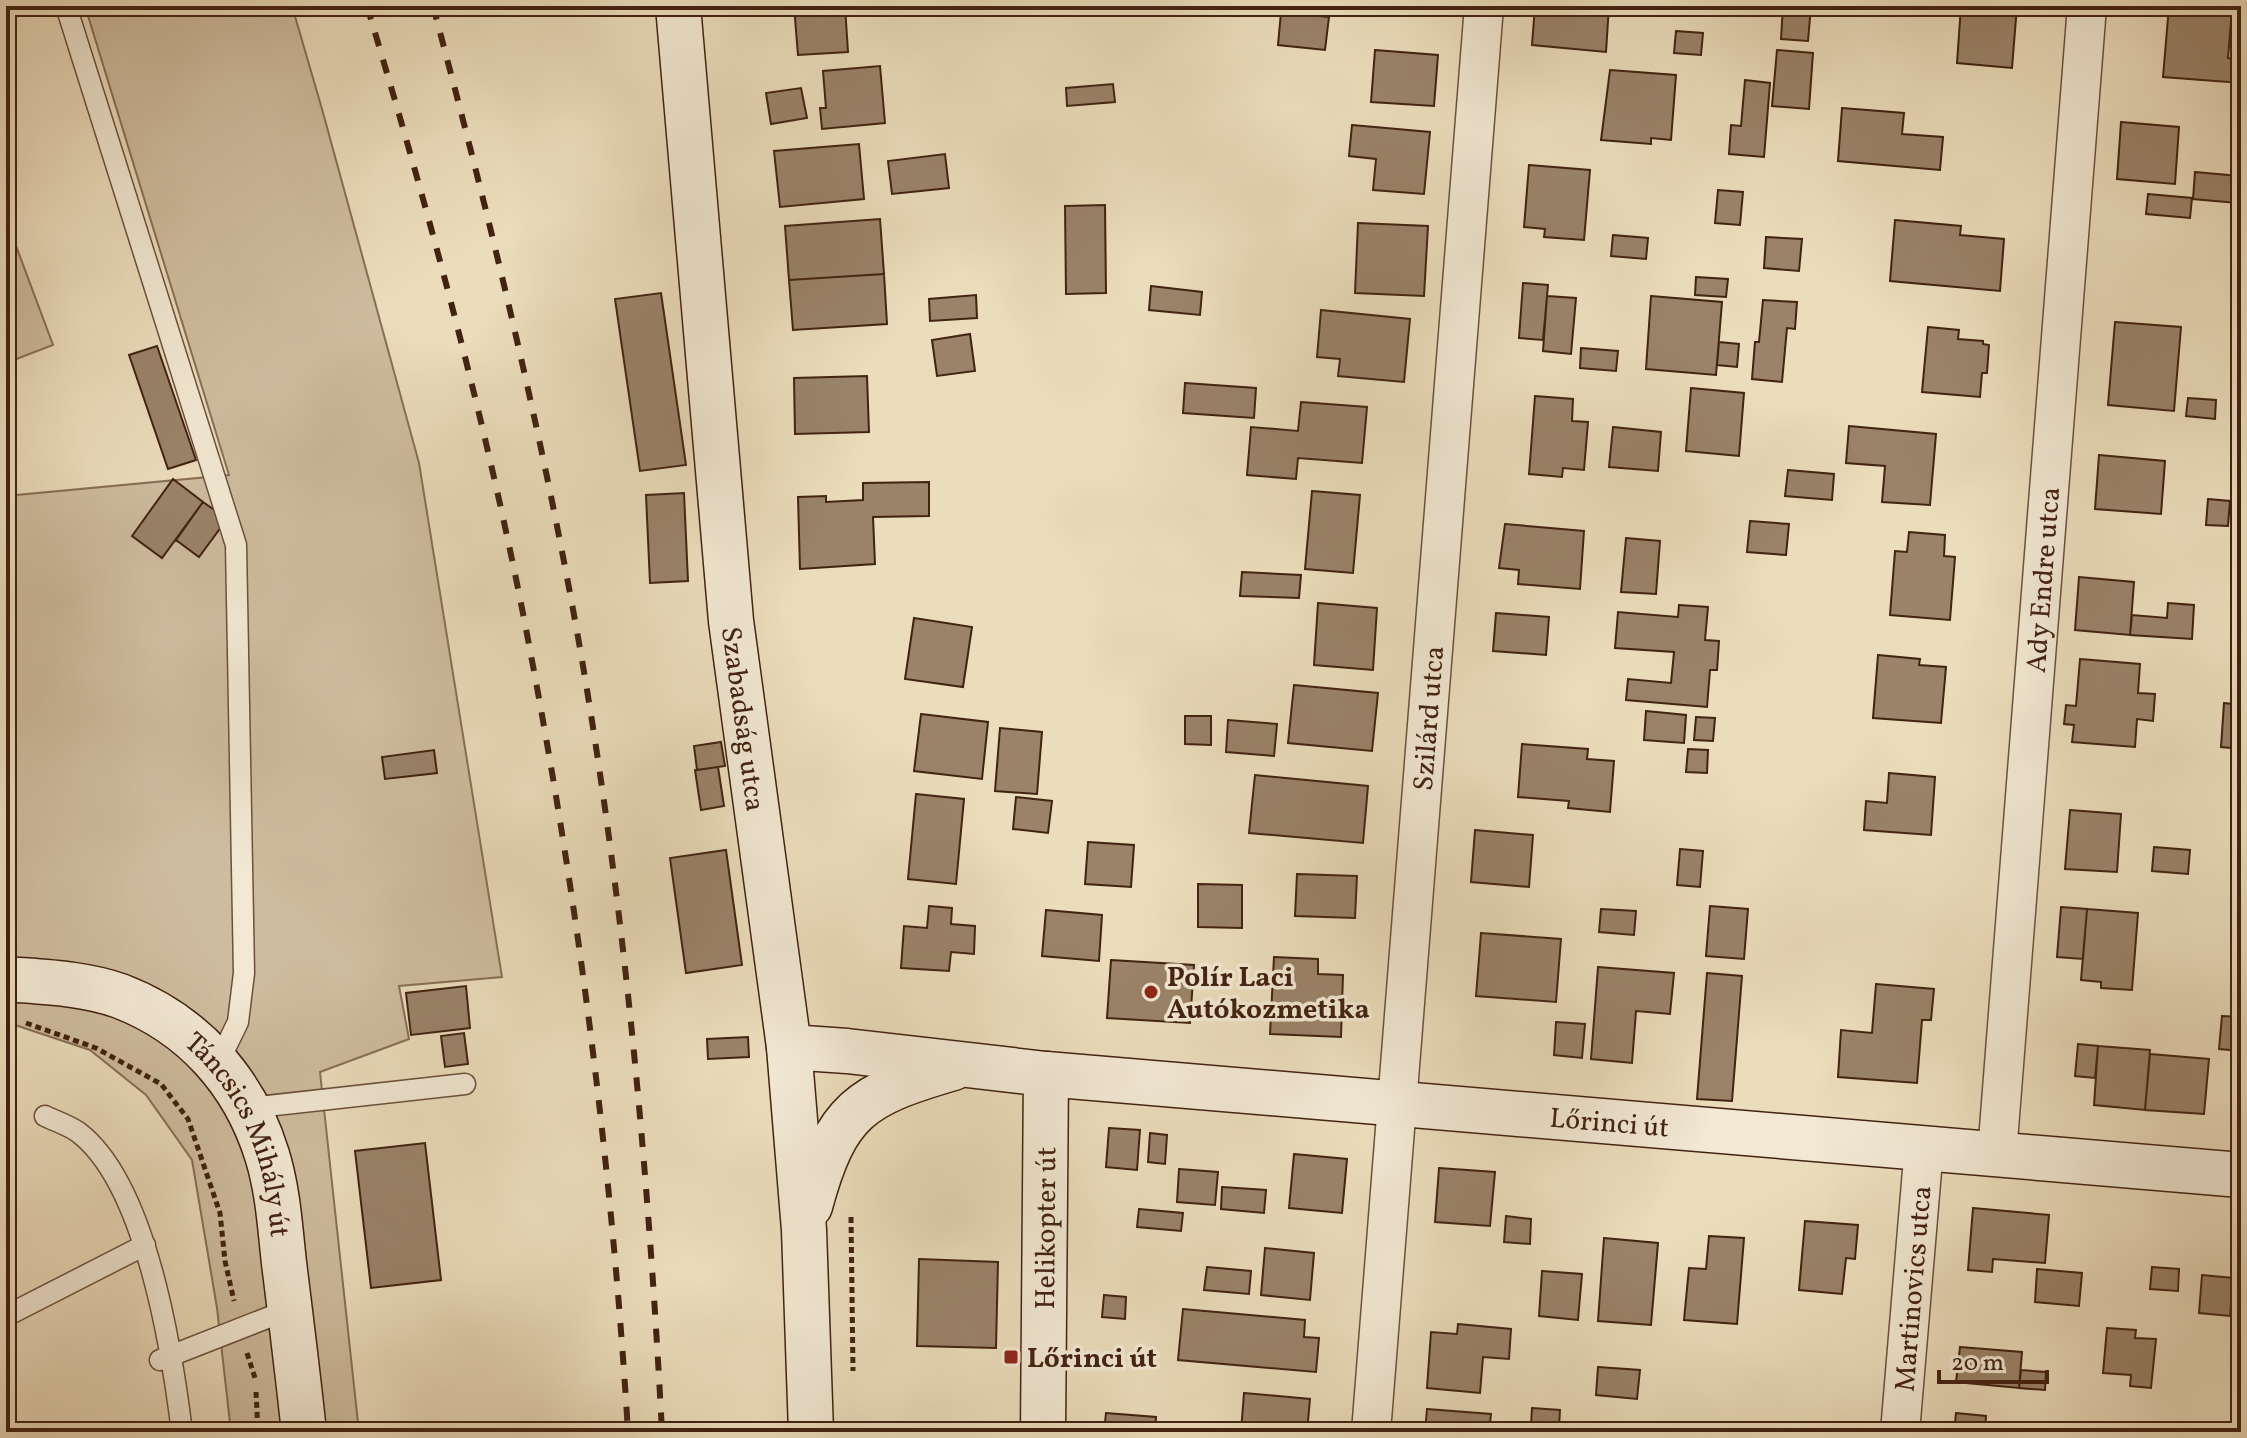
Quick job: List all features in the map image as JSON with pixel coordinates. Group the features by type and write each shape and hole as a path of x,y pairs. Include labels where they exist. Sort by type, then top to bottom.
{"street":[{"name":"Szabadság utca","path":"678,6 731,621 789,1047 804,1230 811,1432"},
{"name":"Szilárd utca","path":"1371,1432 1484,6"},
{"name":"Ady Endre utca","path":"1997,1154 2087,6"},
{"name":"Táncsics Mihály út","path":"6,979 73,985 118,996 158,1014 180,1028 218,1063 249,1108 274,1184 304,1432"},
{"name":"Lőrinci út","path":"789,1047 1046,1074 2241,1175"},
{"path":"804,1230 820,1168 836,1135 850,1116 881,1094 912,1080 963,1065"},
{"name":"Helikopter út","path":"1043,1432 1046,1074"},
{"name":"Martinovics utca","path":"1900,1432 1924,1147"}],"lane":[{"path":"66,6 236,545 244,973 238,1022 218,1063"},
{"path":"249,1108 465,1084"},
{"path":"45,1116 77,1132 98,1153 112,1173 145,1245 182,1432"},
{"path":"6,1316 145,1245"},
{"path":"166,1358 290,1309"}],"path":[{"path":"21,1021 96,1048 161,1084 188,1119 220,1213 225,1261 239,1327 255,1379 258,1432"},
{"path":"851,1202 853,1386"}],"shaded area":[{"path":"85,6 292,6 419,463 502,977 399,986 409,1039 320,1072 359,1432 231,1432 217,1308 192,1160 146,1095 90,1050 6,1022 6,496 229,475"},
{"path":"6,219 53,345 6,363"}],"building":[{"path":"794,6 845,6 848,52 798,55"},
{"path":"1370,6 1442,6 1442,13 1369,9"},
{"path":"1535,6 1609,6 1606,52 1532,45"},
{"path":"1783,6 1811,6 1808,41 1781,39"},
{"path":"1961,6 2017,6 2012,68 1957,63"},
{"path":"2169,6 2232,10 2228,58 2241,59 2241,83 2163,77"},
{"path":"1281,12 1329,17 1325,50 1278,45"},
{"path":"1676,31 1703,33 1701,55 1674,53"},
{"path":"1375,50 1438,55 1434,106 1371,102"},
{"path":"1777,50 1813,53 1809,109 1772,106"},
{"path":"880,66 885,123 822,129 820,108 826,108 823,71"},
{"path":"1610,70 1676,75 1671,140 1651,138 1651,144 1601,140"},
{"path":"1745,80 1770,83 1764,157 1729,154 1731,125 1741,126"},
{"path":"1113,84 1115,102 1067,106 1066,88"},
{"path":"801,88 807,118 771,124 766,93"},
{"path":"1842,108 1904,113 1902,134 1943,137 1940,170 1838,161"},
{"path":"2121,122 2179,127 2175,184 2117,179"},
{"path":"1352,125 1430,132 1424,194 1373,190 1376,159 1349,156"},
{"path":"859,144 864,199 780,207 774,151"},
{"path":"945,154 949,188 892,194 888,161"},
{"path":"1529,165 1590,170 1584,240 1544,237 1545,229 1524,227"},
{"path":"2195,172 2239,176 2237,203 2193,199"},
{"path":"1718,190 1743,192 1740,225 1715,223"},
{"path":"2148,194 2192,198 2190,218 2146,214"},
{"path":"1105,205 1106,293 1066,294 1065,206"},
{"path":"880,219 884,274 789,280 785,226"},
{"path":"1895,220 1961,226 1960,235 2004,239 2000,291 1890,281"},
{"path":"1358,223 1428,226 1424,296 1355,293"},
{"path":"1613,235 1648,238 1646,259 1611,256"},
{"path":"1766,237 1802,239 1799,271 1764,268"},
{"path":"884,274 887,324 793,330 789,280"},
{"path":"1696,277 1728,279 1726,297 1695,295"},
{"path":"1523,283 1548,285 1543,340 1519,338"},
{"path":"1151,286 1202,292 1200,315 1149,310"},
{"path":"661,293 686,465 640,471 615,299"},
{"path":"976,295 977,318 930,321 929,299"},
{"path":"1547,296 1576,298 1571,354 1543,351"},
{"path":"1651,296 1722,302 1716,375 1646,369"},
{"path":"1763,300 1797,302 1795,329 1787,328 1782,382 1752,379"},
{"path":"1321,310 1410,319 1404,382 1338,376 1340,359 1317,357"},
{"path":"2115,322 2181,327 2174,411 2108,405"},
{"path":"1928,327 1959,330 1958,339 1983,341 1983,344 1989,345 1987,373 1982,373 1980,397 1922,392"},
{"path":"970,334 975,371 937,376 932,340"},
{"path":"1719,342 1739,344 1737,367 1717,365"},
{"path":"157,346 196,460 168,469 129,355"},
{"path":"1581,348 1618,351 1616,371 1580,368"},
{"path":"867,376 869,432 795,434 794,378"},
{"path":"1185,383 1256,388 1254,418 1183,413"},
{"path":"1691,388 1744,393 1739,456 1686,451"},
{"path":"1535,396 1573,399 1572,421 1588,422 1584,470 1563,468 1562,477 1529,474"},
{"path":"2188,398 2216,400 2215,419 2186,416"},
{"path":"1301,402 1367,407 1362,463 1298,458 1296,479 1247,475 1251,427 1298,431"},
{"path":"1849,426 1936,434 1930,505 1882,502 1885,466 1846,463"},
{"path":"1613,427 1661,432 1658,471 1609,467"},
{"path":"2099,455 2165,461 2161,514 2095,509"},
{"path":"1788,470 1834,474 1832,500 1785,496"},
{"path":"173,479 203,502 162,558 132,536"},
{"path":"929,482 929,516 873,517 875,564 800,569 798,497 826,496 826,502 863,500 863,483"},
{"path":"1312,491 1360,495 1353,573 1305,569"},
{"path":"684,493 688,581 650,583 646,495"},
{"path":"2208,499 2230,501 2228,526 2206,525"},
{"path":"203,502 227,519 199,557 176,540"},
{"path":"1750,521 1789,524 1786,555 1747,552"},
{"path":"1505,524 1584,531 1580,589 1518,584 1519,570 1499,568"},
{"path":"1909,532 1945,535 1944,556 1955,557 1950,620 1890,615 1895,551 1907,552"},
{"path":"1626,538 1660,541 1656,594 1621,592"},
{"path":"1242,572 1301,575 1299,598 1240,596"},
{"path":"2079,577 2134,582 2130,635 2075,630"},
{"path":"1318,603 1377,608 1373,670 1314,665"},
{"path":"2168,603 2194,605 2192,639 2130,635 2132,615 2167,618"},
{"path":"1679,605 1708,607 1705,640 1719,641 1717,670 1710,670 1707,707 1626,700 1628,679 1671,683 1674,652 1615,648 1618,612 1678,617"},
{"path":"1496,613 1549,617 1546,655 1493,651"},
{"path":"914,618 972,627 963,687 905,679"},
{"path":"1878,655 1920,659 1919,665 1946,667 1941,723 1873,718"},
{"path":"2080,659 2140,664 2138,693 2155,694 2153,721 2137,719 2135,747 2072,742 2074,725 2064,724 2066,705 2076,706"},
{"path":"1294,685 1378,693 1372,751 1288,743"},
{"path":"2224,703 2241,705 2241,749 2221,747"},
{"path":"1646,711 1686,715 1684,743 1644,740"},
{"path":"921,714 988,722 982,779 914,771"},
{"path":"1185,716 1211,716 1211,745 1185,744"},
{"path":"1696,717 1715,718 1713,741 1694,740"},
{"path":"1228,720 1277,724 1274,756 1226,752"},
{"path":"1000,728 1042,732 1037,794 995,791"},
{"path":"721,742 725,766 697,770 694,746"},
{"path":"1522,744 1588,749 1587,759 1614,761 1610,812 1568,808 1569,801 1518,797"},
{"path":"1688,749 1708,750 1707,773 1686,772"},
{"path":"434,750 437,773 385,779 382,757"},
{"path":"718,767 724,806 701,810 695,770"},
{"path":"1889,773 1935,777 1931,835 1864,830 1866,801 1887,803"},
{"path":"1255,775 1368,786 1363,843 1249,833"},
{"path":"916,794 964,799 956,884 908,879"},
{"path":"1016,797 1052,801 1048,833 1013,829"},
{"path":"2070,810 2121,814 2117,872 2065,869"},
{"path":"1475,830 1533,835 1529,887 1471,882"},
{"path":"1088,842 1134,845 1131,887 1085,884"},
{"path":"2154,847 2190,850 2188,874 2152,871"},
{"path":"1680,849 1703,851 1700,887 1677,885"},
{"path":"726,850 742,965 686,973 670,858"},
{"path":"1297,874 1357,876 1355,918 1295,916"},
{"path":"1198,884 1242,885 1242,928 1198,927"},
{"path":"929,906 952,908 951,924 975,926 974,954 951,952 949,971 901,968 904,926 927,928"},
{"path":"1710,906 1748,909 1744,959 1706,956"},
{"path":"2061,907 2087,909 2083,959 2057,957"},
{"path":"1601,909 1636,911 1634,935 1599,932"},
{"path":"2087,909 2138,913 2132,990 2101,988 2101,982 2081,980"},
{"path":"1046,910 1102,915 1099,961 1042,956"},
{"path":"1481,933 1561,939 1556,1002 1476,996"},
{"path":"1274,957 1318,959 1318,974 1343,975 1341,1037 1270,1034"},
{"name":"Polír Laci Autókozmetika","path":"1111,960 1194,965 1190,1023 1107,1018"},
{"path":"1598,967 1674,973 1670,1014 1636,1011 1632,1063 1591,1059"},
{"path":"1707,973 1742,976 1732,1101 1697,1099"},
{"path":"1876,984 1934,989 1931,1020 1922,1020 1917,1083 1838,1077 1841,1030 1872,1033"},
{"path":"466,986 470,1028 411,1035 406,993"},
{"path":"2222,1016 2241,1017 2241,1051 2219,1049"},
{"path":"1556,1022 1585,1024 1582,1058 1554,1055"},
{"path":"464,1033 468,1064 445,1067 441,1036"},
{"path":"748,1037 749,1057 708,1059 707,1039"},
{"path":"2078,1044 2098,1046 2095,1078 2075,1076"},
{"path":"2098,1046 2150,1050 2145,1110 2094,1105"},
{"path":"2150,1054 2209,1059 2204,1114 2145,1110"},
{"path":"1109,1128 1140,1130 1137,1170 1106,1167"},
{"path":"1150,1133 1167,1135 1165,1164 1148,1162"},
{"path":"425,1143 441,1280 371,1288 355,1151"},
{"path":"1294,1154 1347,1159 1342,1213 1289,1208"},
{"path":"1439,1168 1495,1172 1490,1226 1435,1222"},
{"path":"1179,1169 1218,1172 1215,1205 1177,1202"},
{"path":"1222,1187 1266,1190 1264,1213 1221,1209"},
{"path":"1973,1208 2049,1215 2045,1263 1993,1259 1992,1272 1968,1270"},
{"path":"1139,1209 1183,1213 1181,1231 1137,1227"},
{"path":"1506,1216 1531,1219 1530,1244 1504,1242"},
{"path":"1805,1221 1858,1225 1855,1259 1846,1258 1842,1294 1799,1290"},
{"path":"1709,1236 1744,1238 1737,1324 1684,1320 1689,1268 1706,1269"},
{"path":"1604,1238 1658,1243 1651,1325 1598,1321"},
{"path":"1265,1248 1314,1253 1310,1300 1261,1295"},
{"path":"919,1259 998,1262 996,1348 917,1346"},
{"path":"1207,1267 1251,1271 1249,1294 1204,1290"},
{"path":"2152,1267 2179,1269 2178,1291 2150,1289"},
{"path":"2037,1269 2082,1273 2079,1306 2035,1302"},
{"path":"1542,1271 1582,1274 1578,1320 1539,1316"},
{"path":"2202,1275 2233,1278 2230,1316 2199,1313"},
{"path":"1104,1295 1126,1297 1125,1319 1102,1317"},
{"path":"1183,1309 1305,1320 1304,1337 1319,1338 1316,1372 1178,1360"},
{"path":"1458,1324 1511,1329 1509,1359 1483,1357 1480,1393 1427,1388 1431,1332 1457,1334"},
{"path":"2107,1328 2136,1330 2135,1338 2156,1339 2151,1388 2130,1386 2131,1375 2103,1373"},
{"path":"1960,1347 2022,1352 2019,1388 1956,1382"},
{"path":"1598,1367 1640,1370 1637,1399 1596,1395"},
{"path":"2021,1370 2046,1372 2045,1390 2019,1388"},
{"path":"1244,1393 1310,1399 1307,1432 1241,1432"},
{"path":"1532,1408 1560,1410 1559,1427 1531,1425"},
{"path":"1427,1409 1491,1414 1489,1432 1425,1432"},
{"path":"1106,1413 1156,1417 1155,1432 1104,1432"},
{"path":"1956,1413 1986,1416 1985,1432 1954,1432"}],"railway":[{"path":"367,6 457,326 497,488 548,747 578,942 603,1137 628,1432"},
{"path":"433,6 530,399 563,557 594,735 632,1033 662,1432"}],"place":[{"name":"Polír Laci Autókozmetika","path":"1151,992"},
{"name":"Lőrinci út","path":"1011,1357"}]}
